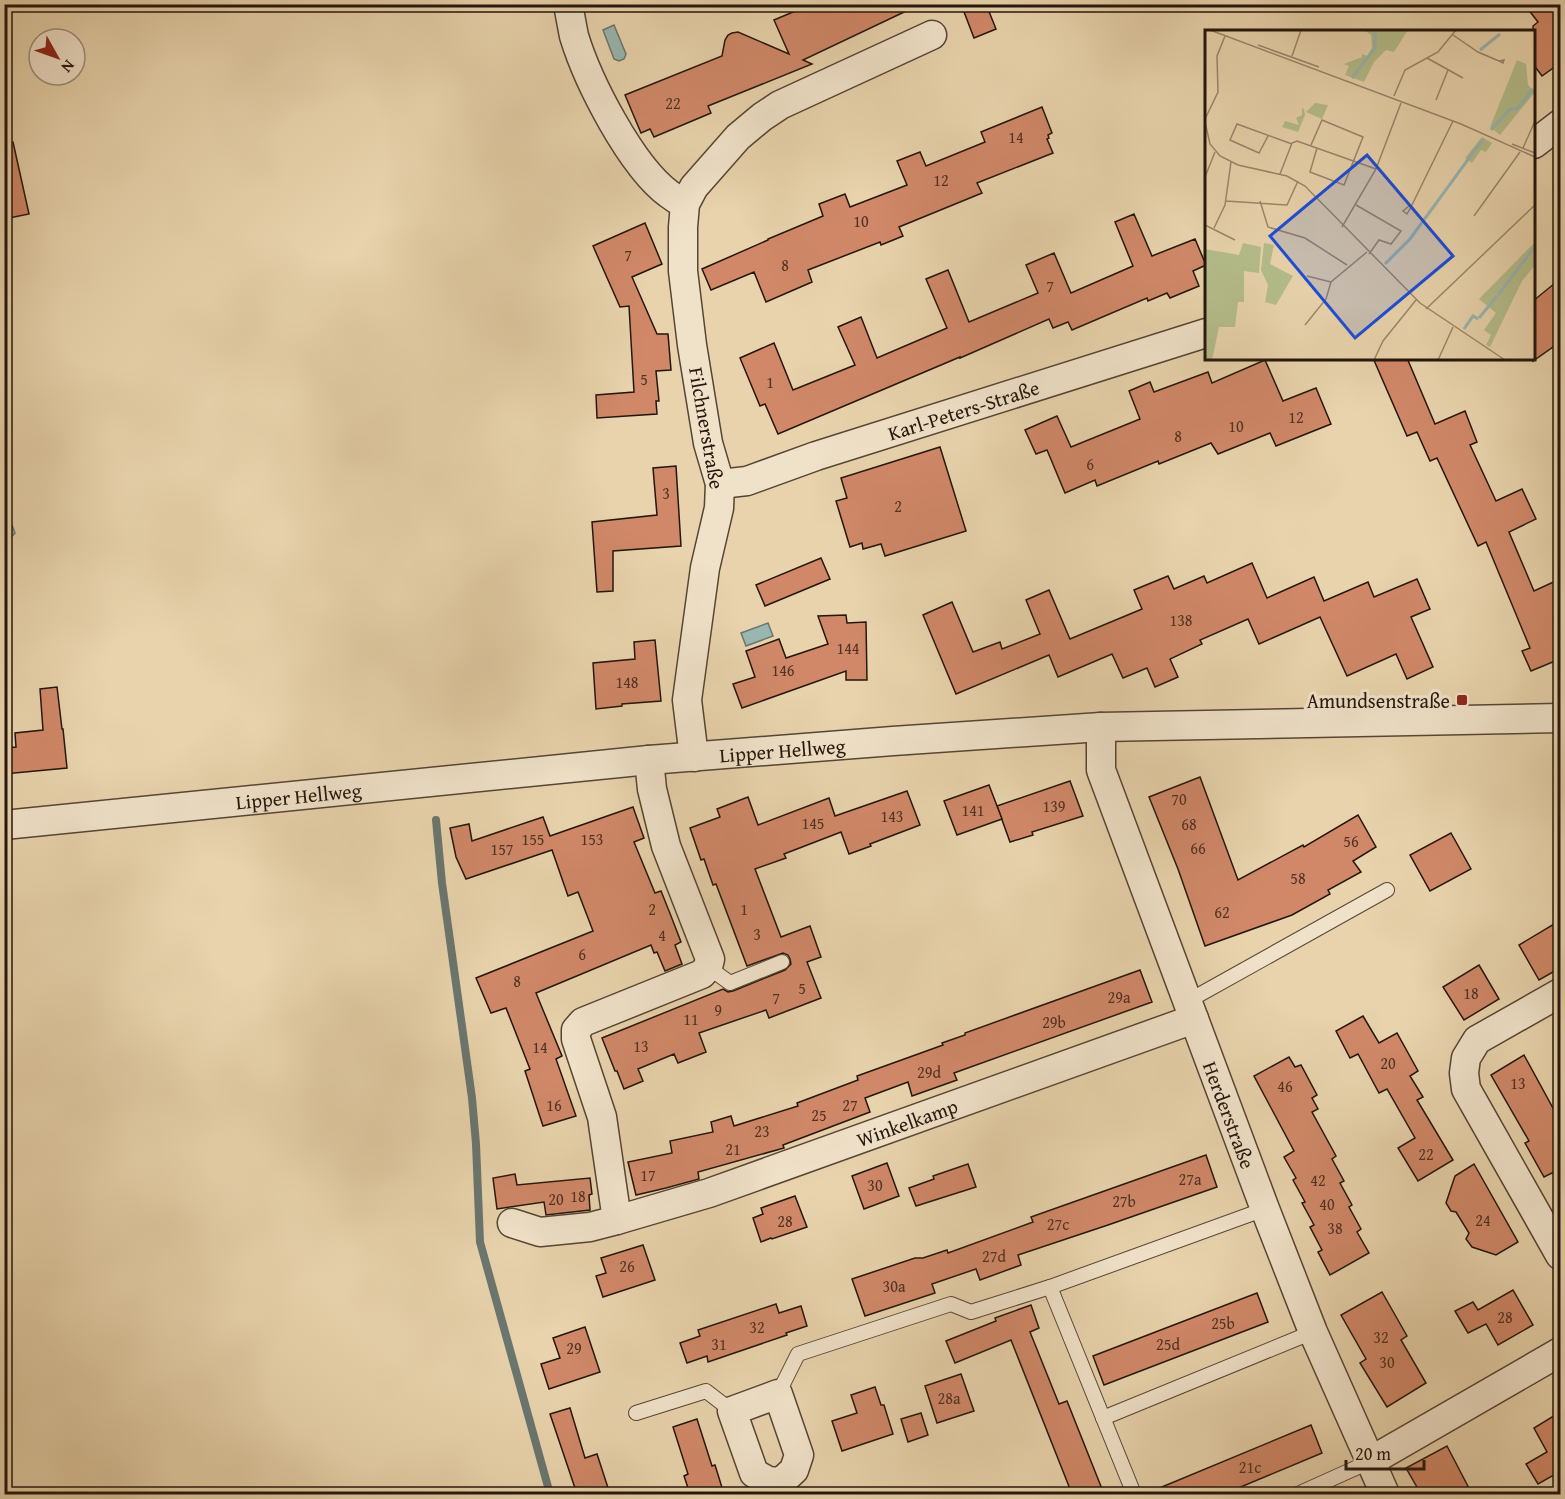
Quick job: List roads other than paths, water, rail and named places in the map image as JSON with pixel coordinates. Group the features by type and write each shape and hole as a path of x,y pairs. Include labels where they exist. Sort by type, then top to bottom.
{"street":[{"path":"568,4 574,36 609,117 648,174 668,194 685,204"},
{"name":"Filchnerstraße","path":"694,757 687,700 705,568 718,508 720,484 708,443 692,345 683,271 685,204 694,187 713,164 738,137 762,117 780,105 932,35"},
{"path":"1535,143 1560,124"},
{"name":"Karl-Peters-Straße","path":"720,484 747,481 816,456 1205,333"},
{"name":"Lipper Hellweg","path":"4,825 649,760 893,741 1101,727 1560,718"},
{"name":"Herderstraße","path":"1101,727 1101,770 1264,1209 1313,1332 1385,1494"},
{"path":"617,1220 602,1117 576,1039 576,1030 583,1022 702,974 708,967 710,959 666,846 652,789 649,760"},
{"path":"1560,993 1477,1040 1466,1058 1464,1073 1466,1089 1560,1255"},
{"name":"Winkelkamp","path":"512,1223 540,1232 590,1227 709,1193 1191,1010"},
{"path":"1369,1462 1560,1352"},
{"path":"778,1394 799,1455 794,1470 783,1488 754,1473 732,1411 778,1394"}],"lane":[{"path":"1191,1010 1387,890"},
{"path":"708,967 730,983 782,962"},
{"path":"778,1394 798,1354 951,1304 971,1312 1050,1287 1264,1209"},
{"path":"1050,1287 1134,1494"},
{"path":"1103,1418 1313,1332"},
{"path":"636,1413 706,1391 732,1411"},
{"path":"1298,1494 1369,1462"}],"water":[{"path":"614,25 626,54 624,59 619,61 614,59 603,30"},
{"path":"4,521 12,525 15,533 5,543"},
{"path":"768,623 773,636 746,646 741,633"}],"waterway":[{"path":"436,820 442,883 472,1098 480,1242 550,1494"}],"place":[{"name":"Amundsenstraße","path":"1462,700"}]}
